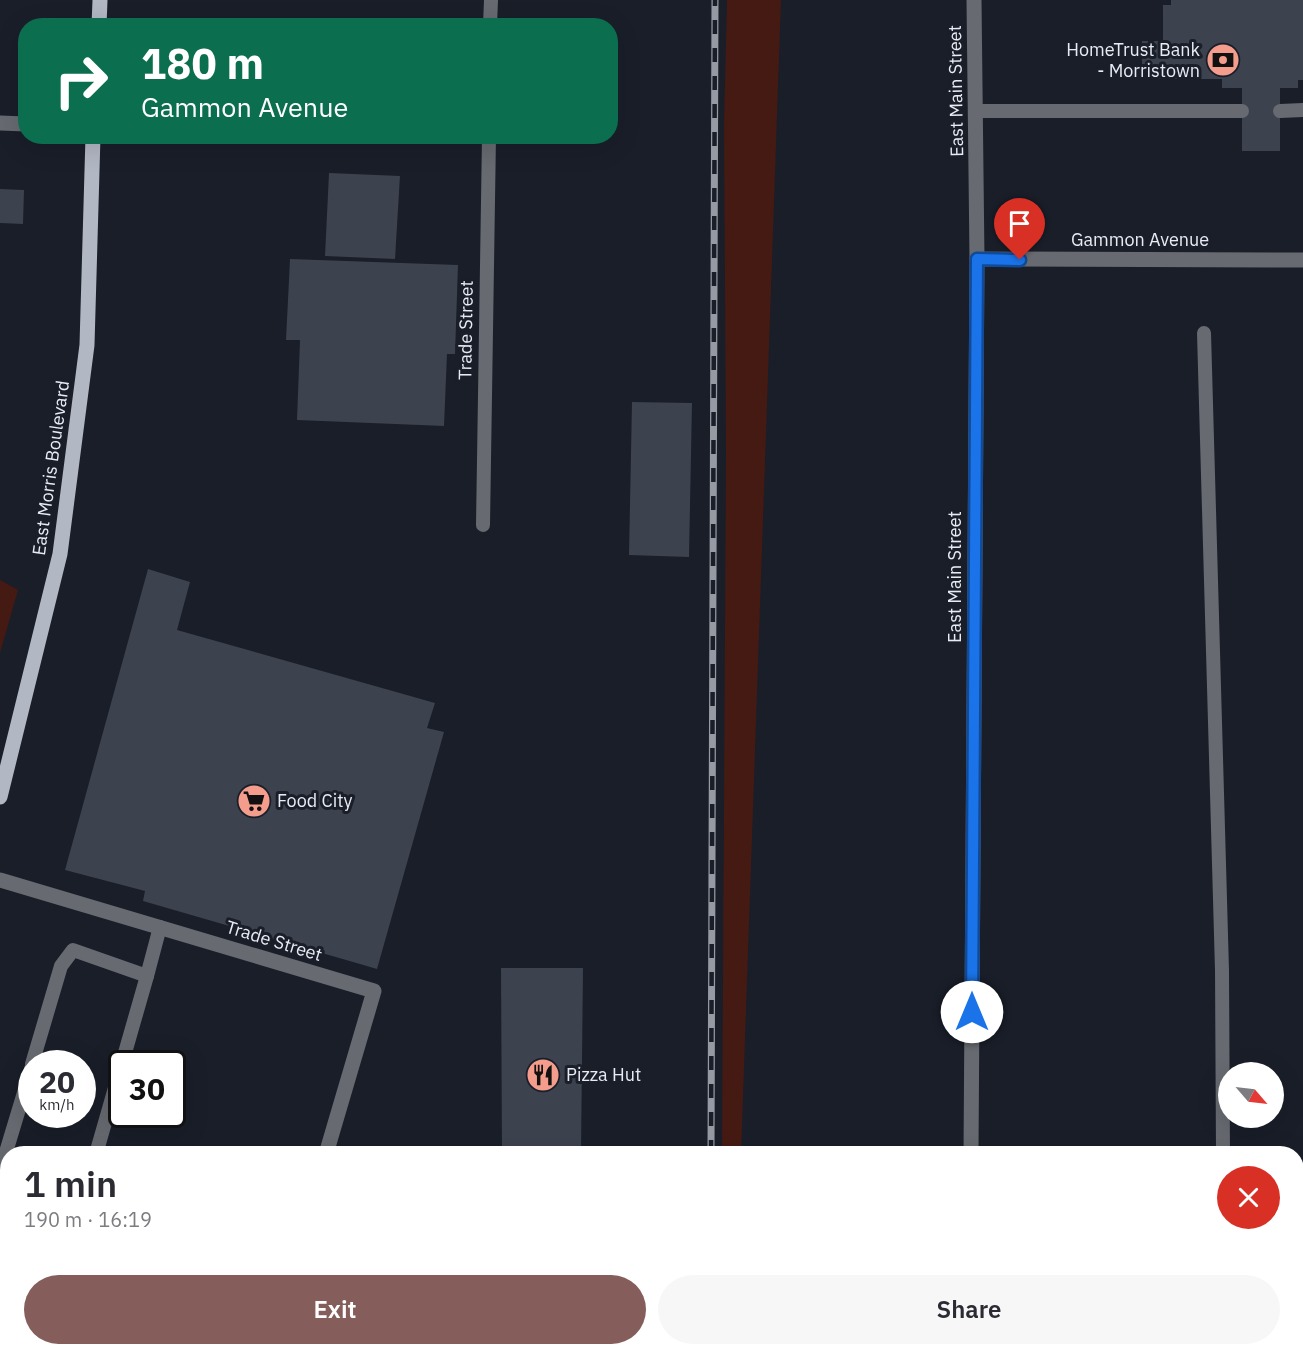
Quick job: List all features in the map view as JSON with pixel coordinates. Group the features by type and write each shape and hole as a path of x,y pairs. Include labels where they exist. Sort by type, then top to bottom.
{"main road":[{"path":"99,18 100,0"},
{"name":"East Morris Boulevard","path":"0,797 60,554 87,345 93,144"}],"street":[{"name":"East Main Street","path":"971,1146 977,259 974,0"},
{"path":"0,123 18,124"},
{"name":"Gammon Avenue","path":"977,259 1303,260"},
{"name":"Trade Street","path":"0,880 374,991 328,1146"}],"lane":[{"path":"490,0 490,18"},
{"path":"1280,111 1303,110"},
{"path":"975,111 1242,111"},
{"name":"Trade Street","path":"483,525 489,144"},
{"path":"1204,333 1222,959 1223,1146"},
{"path":"98,1146 160,927"},
{"path":"37,1050 62,966 73,950 147,975"},
{"path":"8,1146 18,1112"}],"shaded area":[{"path":"727,0 781,0 741,1146 722,1146 726,452 724,125"},
{"path":"0,580 18,590 0,653"}],"building":[{"name":"HomeTrust Bank - Morristown","path":"1171,0 1303,0 1303,80 1298,80 1298,88 1280,88 1280,151 1242,151 1242,88 1222,88 1222,79 1142,79 1142,41 1163,41 1163,5 1171,5"},
{"path":"329,173 400,176 395,259 325,256"},
{"path":"0,189 24,190 23,224 0,223"},
{"path":"290,259 458,265 455,354 447,354 444,426 297,420 300,340 286,340"},
{"path":"632,402 692,403 689,557 629,555"},
{"name":"Food City","path":"148,569 190,582 177,630 435,703 427,728 444,732 377,969 143,901 145,891 65,870"},
{"path":"501,968 583,968 581,1146 502,1146"}],"railway":[{"path":"711,1146 715,0"}],"place":[{"name":"HomeTrust Bank - Morristown","path":"1223,60"},
{"name":"Food City","path":"254,801"},
{"name":"Pizza Hut","path":"543,1075"}],"route":[{"path":"972,1012 977,259 1020,260"}]}
